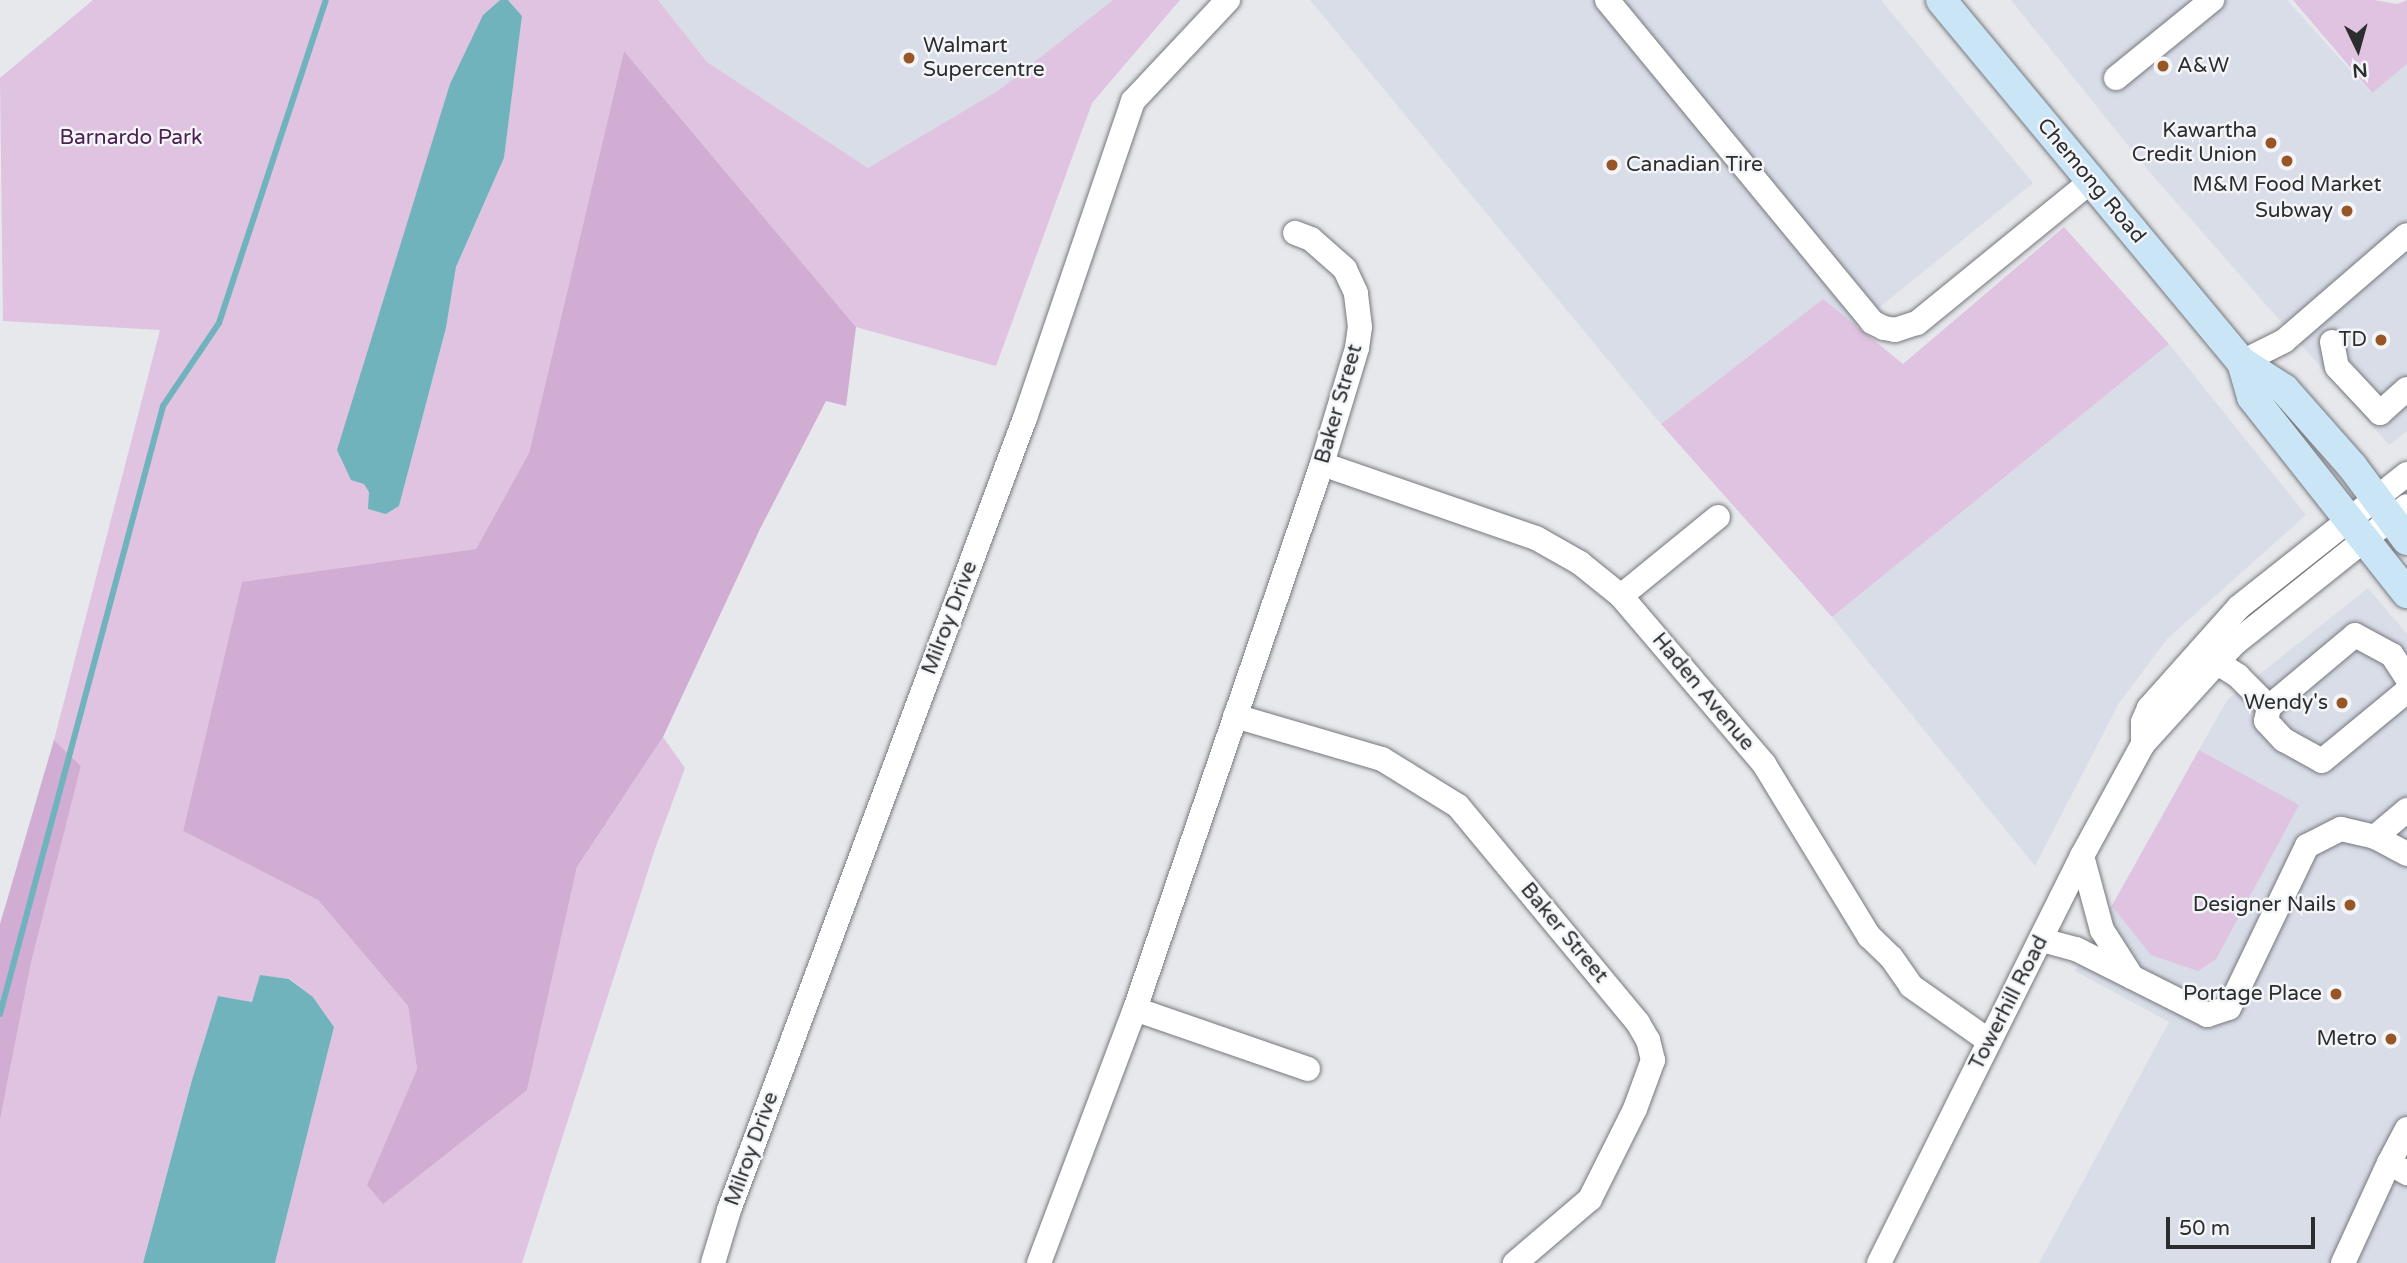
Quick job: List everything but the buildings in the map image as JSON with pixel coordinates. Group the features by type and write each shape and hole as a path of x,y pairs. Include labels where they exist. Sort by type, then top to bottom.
{"main road":[{"name":"Chemong Road","path":"1941,0 2242,362 2284,389 2395,516"},
{"name":"Chemong Road","path":"2242,362 2252,397 2407,593"}],"street":[{"name":"Milroy Drive","path":"713,1263 729,1210 1026,418 1133,101 1228,0"},
{"path":"2116,78 2212,0"},
{"path":"1618,4 1872,322 1884,328 1902,329 1917,323 2091,181"},
{"name":"Baker Street","path":"1039,1263 1135,1009 1322,464 1357,348 1360,327 1358,304 1345,269 1311,239 1295,233"},
{"path":"2242,362 2284,341 2407,235"},
{"path":"2332,342 2337,367 2380,412 2407,389"},
{"name":"Haden Avenue","path":"1322,464 1536,538 1580,562 1621,596 1764,764 1869,936 1891,957 1911,986 1989,1041"},
{"name":"Towerhill Road","path":"2143,744 2143,722 2149,708 2239,607 2358,530 2395,516 2407,474"},
{"path":"1621,596 1718,517"},
{"name":"Towerhill Road","path":"1879,1263 2082,856 2143,744 2216,662 2284,602 2358,530"},
{"path":"2407,678 2392,655 2355,635 2269,707 2266,721 2284,740 2322,761 2407,691"},
{"path":"2216,662 2238,677 2269,707"},
{"name":"Baker Street","path":"1235,716 1381,760 1458,806 1638,1023 1648,1040 1653,1060 1634,1109 1590,1199 1515,1263"},
{"path":"2375,837 2407,810"},
{"path":"2042,940 2076,949 2207,1015 2229,1009 2307,846 2341,829 2375,837 2407,854"},
{"path":"2082,856 2102,930 2132,977"},
{"path":"1135,1009 1308,1069"},
{"path":"2343,1263 2398,1168 2407,1129"}],"shaded area":[{"path":"658,0 1113,0 999,90 868,168 707,62"},
{"path":"1310,0 1881,0 2033,183 1855,327 1823,299 1661,424"},
{"path":"2011,0 2287,0 2371,93 2407,64 2407,431 2389,445 2147,169"},
{"path":"624,51 856,327 846,406 826,401 760,529 663,737 577,867 527,1090 383,1204 367,1185 417,1069 408,1006 318,900 183,831 242,582 476,549 529,453"},
{"path":"2169,344 2306,515 2167,639 2119,703 2035,866 1832,617"},
{"path":"2368,588 2407,634 2407,1263 2039,1263 2169,1022 2075,971 2227,700"},
{"path":"54,740 81,766 31,963 0,1120 0,924"}],"green space":[{"name":"Barnardo Park","path":"93,0 500,0 483,15 364,484 386,514 399,506 446,328 456,267 504,158 522,16 508,0 658,0 707,62 868,168 999,90 1113,0 1180,0 1092,103 996,366 856,327 624,51 529,453 476,549 242,583 183,831 318,900 408,1006 417,1069 367,1185 527,1090 577,867 663,737 685,768 655,849 522,1263 275,1263 334,1027 313,997 290,979 261,976 252,1002 218,996 192,1080 143,1263 0,1263 0,1120 31,963 81,766 54,740 160,330 3,321 0,78"},
{"path":"2293,0 2374,0 2397,4 2407,0 2407,64 2372,93"},
{"path":"2064,227 2169,344 1832,617 1661,424 1823,299 1903,364"},
{"path":"2199,750 2299,805 2216,959 2198,971 2151,955 2112,906"}],"water":[{"path":"500,0 508,0 522,16 504,158 456,267 446,328 399,506 386,514 368,509 369,492 364,484 351,480 337,450 450,84 483,15"},
{"path":"260,975 289,979 313,997 334,1027 275,1263 143,1263 192,1080 218,996 252,1002"}],"waterway":[{"path":"0,1014 163,406 219,323 326,0"}],"place":[{"name":"Walmart Supercentre","path":"909,58"},
{"name":"A&W","path":"2163,66"},
{"name":"Kawartha Credit Union","path":"2271,143"},
{"name":"M&M Food Market","path":"2287,161"},
{"name":"Canadian Tire","path":"1612,165"},
{"name":"Subway","path":"2347,211"},
{"name":"TD","path":"2381,340"},
{"name":"Wendy's","path":"2342,703"},
{"name":"Designer Nails","path":"2350,905"},
{"name":"Portage Place","path":"2336,994"},
{"name":"Metro","path":"2391,1039"}]}
